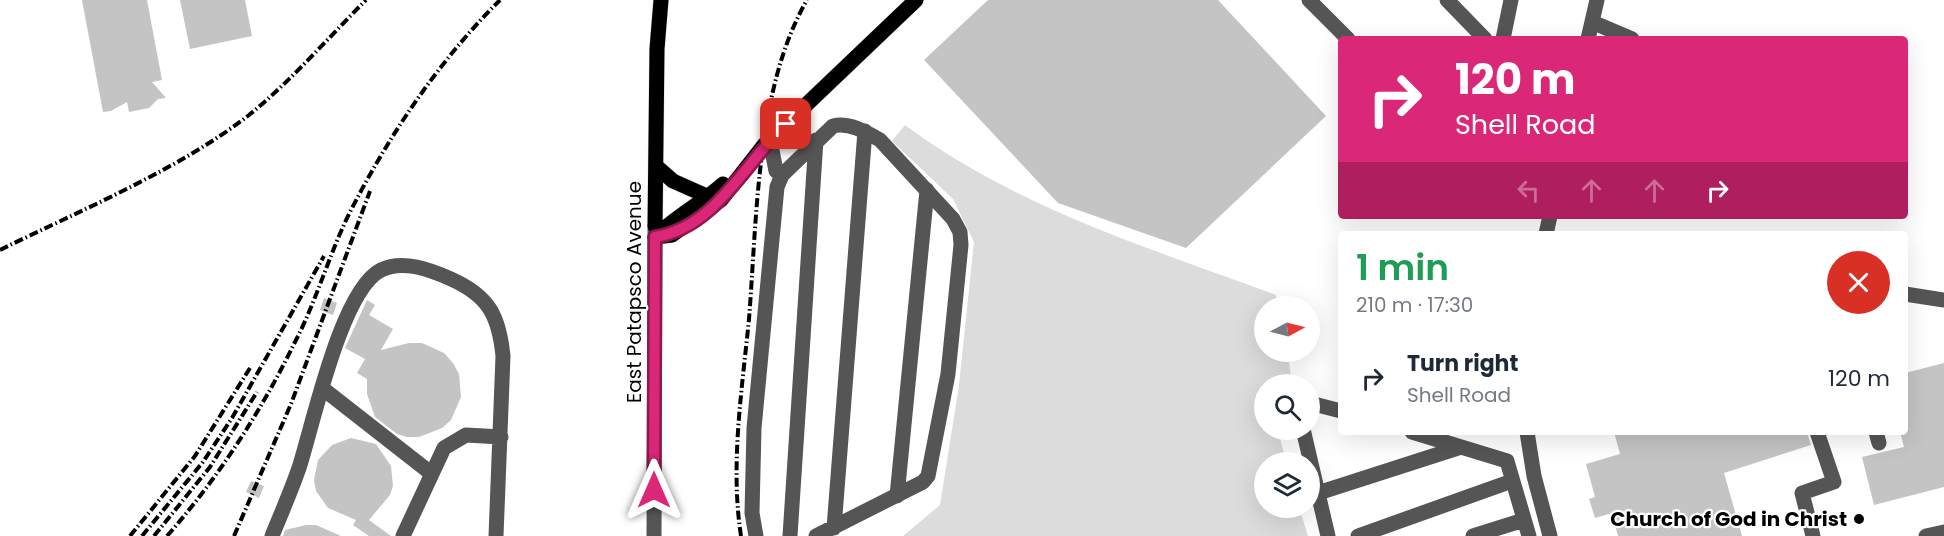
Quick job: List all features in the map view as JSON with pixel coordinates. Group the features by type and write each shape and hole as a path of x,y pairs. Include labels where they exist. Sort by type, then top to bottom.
{"main road":[{"name":"East Patapsco Avenue","path":"650,0 657,49"},
{"name":"East Patapsco Avenue","path":"655,232 657,49 661,0"},
{"path":"655,232 709,198 745,169 770,140 916,0"},
{"path":"657,167 673,181 709,198"},
{"path":"655,232 672,235 711,210 737,183 745,169"}],"street":[{"path":"1309,0 1345,36"},
{"path":"1447,0 1482,36"},
{"path":"1504,36 1511,0"},
{"path":"1589,36 1597,0"},
{"path":"1592,22 1624,36"},
{"path":"756,536 752,513 754,428 777,187 782,175 816,140 825,131 839,124 865,131 880,140 953,219 960,232 962,245 948,374 928,476 923,482 897,496 816,536"},
{"path":"834,528 865,131"},
{"path":"770,140 776,171 782,175"},
{"path":"790,536 816,140"},
{"path":"897,496 927,190"},
{"name":"East Patapsco Avenue","path":"654,536 655,232"},
{"path":"272,536 298,469 332,350 368,280 381,270 411,265 451,279 473,291 495,316 500,330 503,356 495,536"},
{"path":"1908,294 1944,300"},
{"path":"322,388 432,474"},
{"path":"1320,406 1338,410"},
{"path":"403,536 444,448 466,435 501,437"},
{"path":"1422,435 1507,461 1529,536"},
{"path":"1527,435 1534,476 1550,536"},
{"path":"1813,536 1802,493 1834,482 1818,435"},
{"path":"1320,492 1461,447"},
{"path":"1359,536 1512,481"},
{"path":"1320,502 1328,536"},
{"path":"1473,536 1524,520"},
{"path":"1926,536 1944,532"}],"shaded area":[{"path":"905,125 992,180 1038,203 1131,242 1276,295 1254,296 1254,362 1289,362 1291,374 1254,374 1254,440 1281,440 1284,452 1254,452 1254,518 1302,518 1308,536 903,536 940,505 959,385 974,242 953,199 892,141"}],"building":[{"path":"82,0 147,0 162,80 152,82 166,98 158,99 149,108 129,112 127,102 111,111 103,112"},
{"path":"180,0 245,0 252,36 190,49"},
{"path":"988,0 1218,0 1326,116 1186,248 1058,203 924,60"},
{"path":"324,298 337,303 333,315 320,310"},
{"path":"367,300 375,305 369,315 393,329 381,350 409,343 422,343 444,353 453,363 459,374 461,397 451,420 442,428 419,437 407,437 397,434 375,417 367,394 367,379 357,373 365,359 345,348"},
{"path":"1944,363 1944,487 1874,505 1862,457 1904,447 1901,435 1908,435 1908,372"},
{"path":"1615,435 1808,435 1811,445 1724,473 1742,536 1618,536 1612,513 1595,518 1589,499 1595,497 1586,464 1620,454"},
{"path":"351,438 376,444 391,466 393,486 390,495 369,520 391,536 369,536 353,525 356,520 328,508 316,491 314,480 318,460 332,445"},
{"path":"251,481 264,486 259,498 246,492"},
{"path":"316,525 341,536 283,536 285,530"}],"railway":[{"path":"0,250 161,171 222,135 280,88 366,0"},
{"path":"167,536 222,467 269,392 317,293 349,214 398,128 456,48 500,0"},
{"path":"741,536 737,482 738,427 762,155 768,113 778,73 790,35 807,0"},
{"path":"234,536 291,404 370,191"},
{"path":"142,536 203,462 232,418 324,256"},
{"path":"130,536 195,456 250,368"},
{"path":"154,536 210,467 257,392"}],"place":[{"name":"Church of God in Christ","path":"1859,519"}],"route":[{"path":"654,490 655,237 672,235 711,210 737,183 764,145 786,124"}]}
